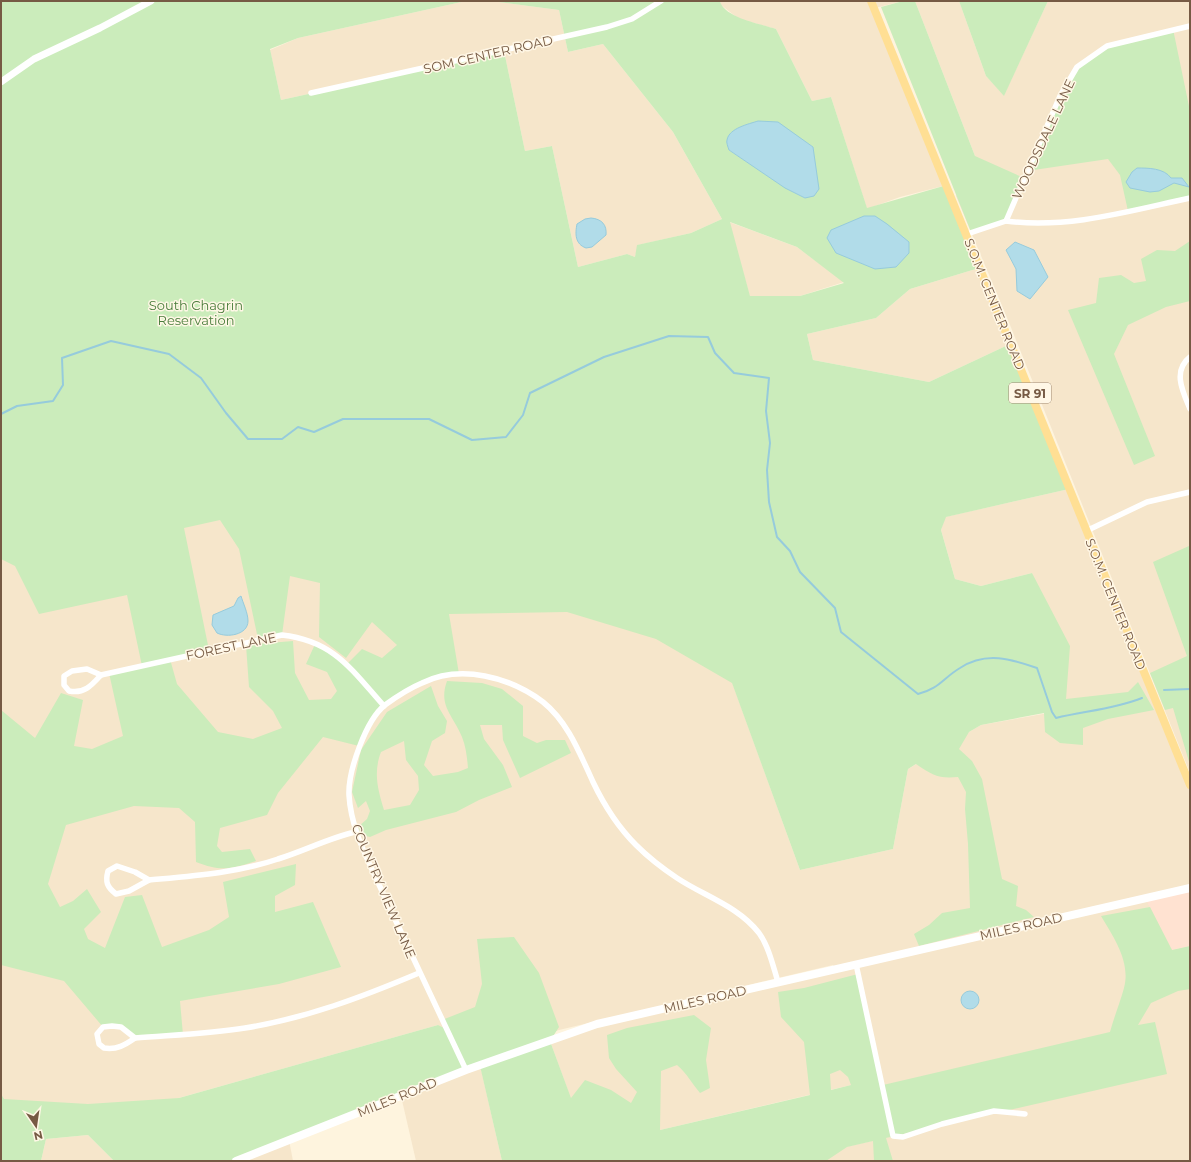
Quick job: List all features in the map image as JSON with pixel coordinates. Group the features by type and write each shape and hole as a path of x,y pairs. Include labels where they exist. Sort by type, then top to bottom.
{"main road":[{"name":"S.O.M. CENTER ROAD","path":"872,1 1190,785"},
{"name":"MILES ROAD","path":"236,1161 466,1070 597,1024 1190,888"}],"street":[{"path":"1,82 34,58 100,28 151,1"},
{"name":"SOM CENTER ROAD","path":"311,93 607,27 632,19 661,1"},
{"name":"WOODSDALE LANE","path":"1006,221 1060,96 1077,68 1107,46 1190,26"},
{"path":"967,234 1006,221 1050,224 1080,222 1190,198"},
{"path":"1190,357 1186,360 1180,371 1180,386 1190,409"},
{"path":"1086,530 1147,502 1190,492"},
{"name":"FOREST LANE","path":"101,675 92,686 78,693 69,691 64,685 64,676 72,671 87,669 101,675 282,635 299,637 316,642 342,659 384,706"},
{"name":"COUNTRY VIEW LANE","path":"466,1070 419,973 356,832 349,796 350,772 359,746 384,706 422,682 444,675 466,674 508,682 527,691 545,704 561,721 572,739 601,796 617,823 648,856 677,878 746,918 760,935 778,982"},
{"path":"149,880 135,872 118,866 108,871 106,880 109,888 116,894 129,891 149,880 200,876 277,860 356,832"},
{"path":"856,964 893,1136 903,1137 942,1124 994,1112 1025,1114"},
{"path":"135,1038 121,1027 112,1026 103,1027 97,1034 99,1044 104,1048 112,1049 123,1046 135,1038 210,1033 286,1020 354,1000 419,973"}],"shaded area":[{"path":"466,1 491,1 559,10 568,52 603,44 673,132 722,219 691,233 638,245 635,257 627,254 578,267 552,146 525,151 504,51 281,100 270,50 298,38"},
{"path":"720,1 903,1 875,8 947,185 900,197 867,209 831,97 812,101 776,29 739,19 721,5"},
{"path":"915,1 959,1 986,76 1004,95 1048,1 1190,1 1190,773 1010,325 956,196 975,156"},
{"path":"729,222 797,247 844,282 800,296 750,297"},
{"path":"979,268 1010,344 929,382 813,360 807,334 876,318 910,289"},
{"path":"335,478 677,530 800,870 893,849 908,769 969,732 981,725 1065,710 1032,573 981,586 955,579 941,530 945,517 1069,489 1190,785 1190,888 1172,950 1190,946 1190,1161 784,1161 893,1136 881,1078 660,1130 571,1099 550,1041 597,1024 835,968 833,965 559,1030 457,1070 438,1025 1,1148 1,531"},
{"path":"1190,888 1190,946 1172,950 1145,898"},
{"path":"480,1065 502,1161 416,1161 401,1096"},
{"path":"88,1135 114,1161 41,1161 46,1139"},
{"path":"289,1140 293,1161 236,1161"}],"green space":[{"name":"South Chagrin Reservation","path":"1,1 466,1 298,38 270,49 281,100 504,51 525,151 552,146 578,267 627,254 635,257 637,245 691,233 722,219 673,132 603,44 568,52 559,10 491,1 720,1 728,12 744,20 776,29 812,101 831,97 867,208 947,185 979,268 910,289 876,318 807,334 813,360 929,382 1010,344 1069,489 946,517 941,530 955,579 981,586 1032,573 1070,646 1066,699 1128,692 1138,682 1154,710 1108,719 1083,728 1083,745 1060,743 1045,732 1044,713 981,725 969,732 959,749 972,761 982,779 1002,879 1018,886 1016,906 1026,910 1034,917 919,946 914,934 929,925 942,913 970,908 968,844 965,809 966,792 958,777 941,777 916,764 908,769 893,849 800,870 732,683 656,639 567,612 449,614 459,674 422,682 384,706 359,746 323,737 278,793 267,815 220,828 217,846 222,852 250,849 256,861 240,866 226,868 213,867 196,862 195,822 179,808 134,806 66,825 48,884 60,907 73,901 87,889 101,912 84,929 88,939 105,948 125,897 142,895 162,947 209,930 229,917 223,882 296,864 295,885 275,896 275,912 313,902 341,967 279,984 180,1001 183,1035 135,1038 121,1027 103,1027 64,981 1,965 1,710 35,738 61,693 83,700 74,746 92,749 123,736 109,673 142,666 127,595 39,614 15,566 1,559","holes":["799,138 813,147 805,198 786,188 729,150","730,222 797,247 844,283 800,296 750,296","220,520 239,549 258,639 282,635 290,576 320,583 319,637 346,658 372,622 397,645 382,658 362,649 347,664 316,642 306,664 327,672 337,691 331,699 309,700 295,673 293,641 246,645 249,687 273,711 282,728 253,739 218,732 177,684 170,659 209,650 184,528"]},
{"path":"903,1 915,1 975,156 1024,178 1006,221 971,232 881,7"},
{"path":"959,1 1048,1 1004,96 986,76"},
{"path":"1173,29 1190,111 1190,198 1128,211 1120,175 1108,159 1027,171 1077,67 1107,46"},
{"path":"1190,241 1190,301 1166,307 1128,325 1114,354 1155,456 1134,465 1068,310 1096,303 1099,278 1121,275 1134,283 1146,281 1141,259 1157,250 1175,251"},
{"path":"1189,546 1190,765 1173,708 1165,710 1150,673 1187,656 1153,562"},
{"path":"447,681 482,683 502,689 523,706 523,736 537,743 546,740 565,740 571,753 520,778 503,740 502,725 480,725 484,739 503,765 512,787 479,800 456,812 386,830 370,837 362,835 358,827 367,819 370,811 366,801 358,808 352,792 361,750 387,712 431,686 438,706 447,721 445,733 432,741 424,765 433,776 458,772 468,768 463,741 445,704 445,690","holes":["404,741 406,760 418,776 419,790 410,805 384,810 377,781 377,767 381,752"]},
{"path":"1150,907 1172,950 1190,946 1190,989 1178,991 1151,1003 1138,1025 1155,1022 1167,1074 886,1138 893,1161 874,1161 873,1141 847,1147 826,1161 502,1161 480,1066 236,1161 114,1161 88,1135 46,1139 41,1161 1,1161 1,1094 4,1099 88,1104 179,1098 438,1025 446,1029 442,1020 475,1007 482,984 477,939 514,937 539,973 559,1027 550,1041 571,1098 585,1080 611,1090 631,1103 637,1092 616,1069 609,1058 607,1035 627,1028 694,1015 711,1028 706,1060 710,1088 700,1093 687,1075 677,1065 661,1071 660,1130 810,1095 804,1042 781,1017 778,992 804,988 858,974 883,1085 1110,1032 1126,978 1120,950 1101,916","holes":["840,1070 848,1077 851,1085 831,1090 830,1074"]}],"water":[{"path":"758,121 778,122 813,147 819,189 814,196 805,198 785,188 729,150 727,141 731,132 740,127"},
{"path":"1137,168 1156,169 1164,172 1171,178 1182,178 1189,187 1174,183 1159,191 1150,192 1130,188 1126,182 1132,172"},
{"path":"864,216 875,216 909,242 909,253 896,267 875,269 836,253 827,238 831,230"},
{"path":"591,218 601,221 605,225 606,235 592,247 586,248 578,241 576,228 577,224 585,219"},
{"path":"1015,242 1034,250 1048,277 1030,299 1017,291 1016,269 1006,250"},
{"path":"241,596 247,615 247,626 241,632 236,634 226,635 217,633 212,625 213,615 234,606 238,598"},
{"path":"970,991 976,994 979,1000 976,1006 970,1009 964,1006 961,1000 964,994"}],"waterway":[{"path":"1,414 17,406 53,401 63,385 62,358 111,341 169,354 201,378 226,413 248,439 282,439 298,427 314,432 343,419 429,419 472,440 506,437 523,415 530,393 604,357 669,336 708,337 715,353 734,373 769,378 766,411 770,443 767,470 769,502 777,537 790,551 800,572 835,608 841,632 918,694 931,689 954,672 970,663 989,658 998,658 1037,668 1052,712 1056,718 1111,707 1142,698"},
{"path":"1164,690 1190,689"}]}
